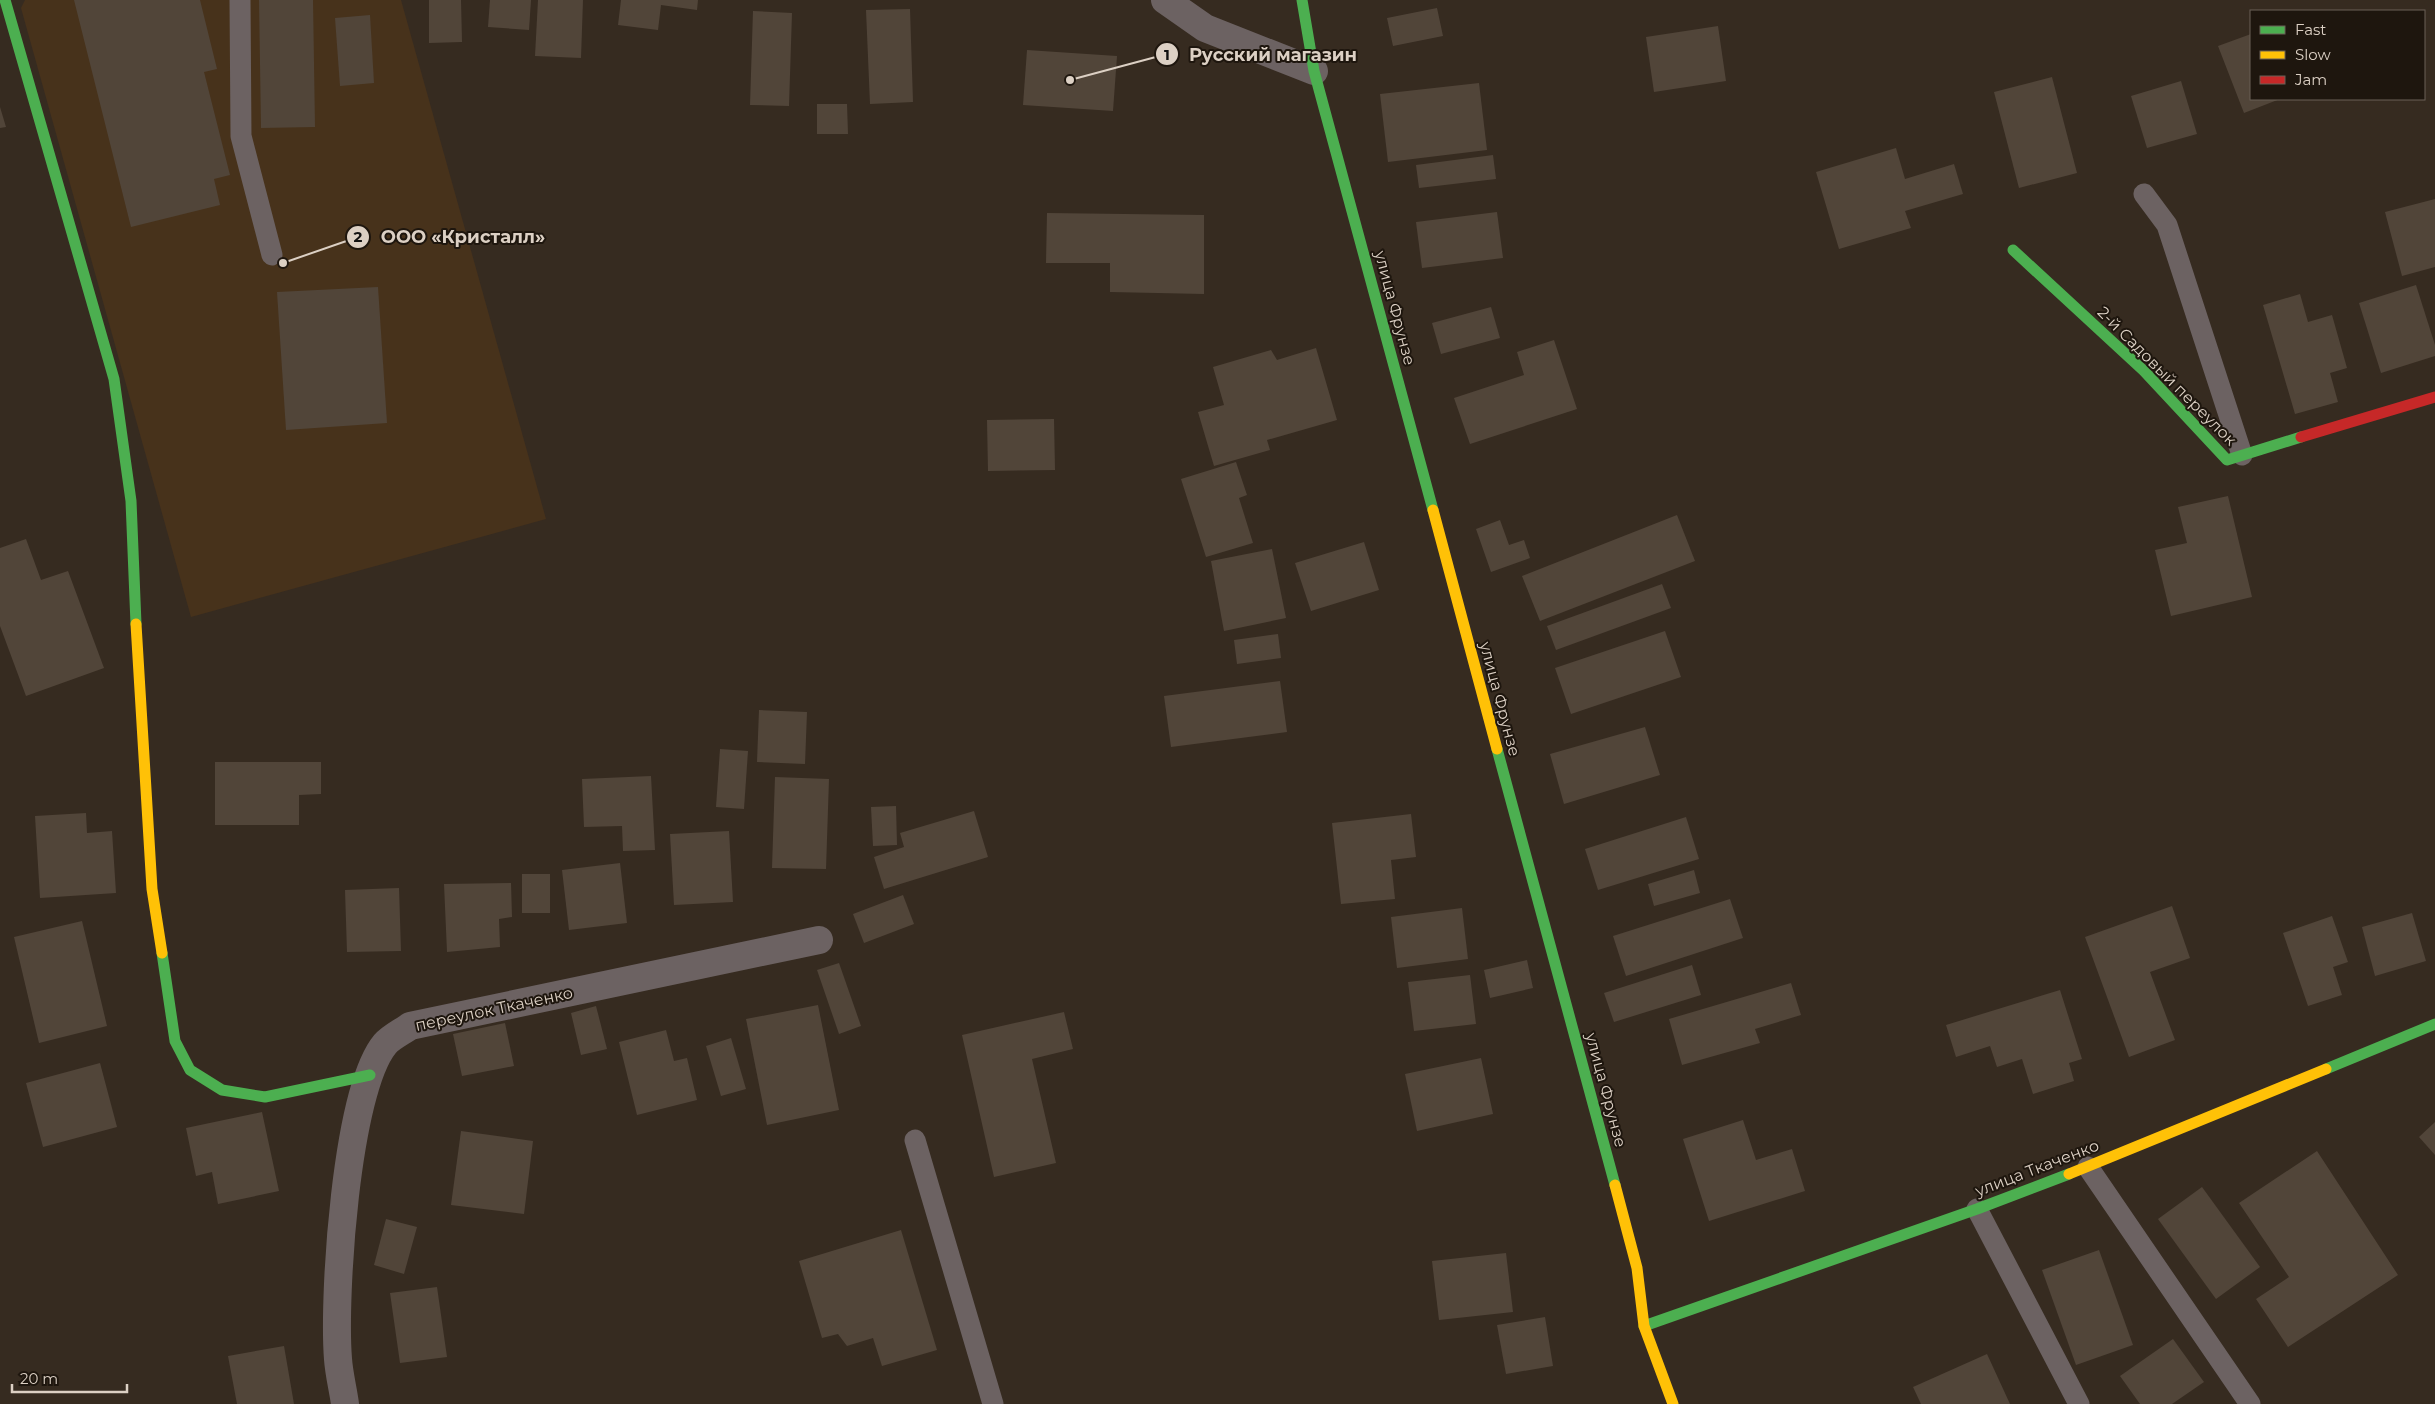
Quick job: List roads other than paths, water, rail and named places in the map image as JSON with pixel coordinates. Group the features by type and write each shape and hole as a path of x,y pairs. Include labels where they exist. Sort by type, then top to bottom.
{"street":[{"path":"5,0 114,379 131,501 138,680 152,888 175,1042 190,1070 222,1090 265,1097 370,1075"},
{"path":"1165,0 1206,28 1314,71"},
{"name":"улица Фрунзе","path":"1302,0 1314,71 1637,1268 1644,1326 1673,1404"},
{"name":"2-й Садовый переулок","path":"2012,250 2144,371 2227,460 2435,397"},
{"name":"переулок Ткаченко","path":"345,1404 338,1359 339,1254 353,1140 370,1075 385,1044 410,1026 819,940"},
{"name":"улица Ткаченко","path":"1644,1326 1977,1209 2088,1167 2435,1024"}],"lane":[{"path":"240,0 241,136 272,255"},
{"path":"2144,194 2166,225 2242,455"},
{"path":"915,1140 992,1404"},
{"path":"2088,1167 2250,1404"},
{"path":"1977,1209 2079,1404"}],"place":[{"name":"Русский магазин","path":"1070,80"},
{"name":"ООО «Кристалл»","path":"283,263"}]}
